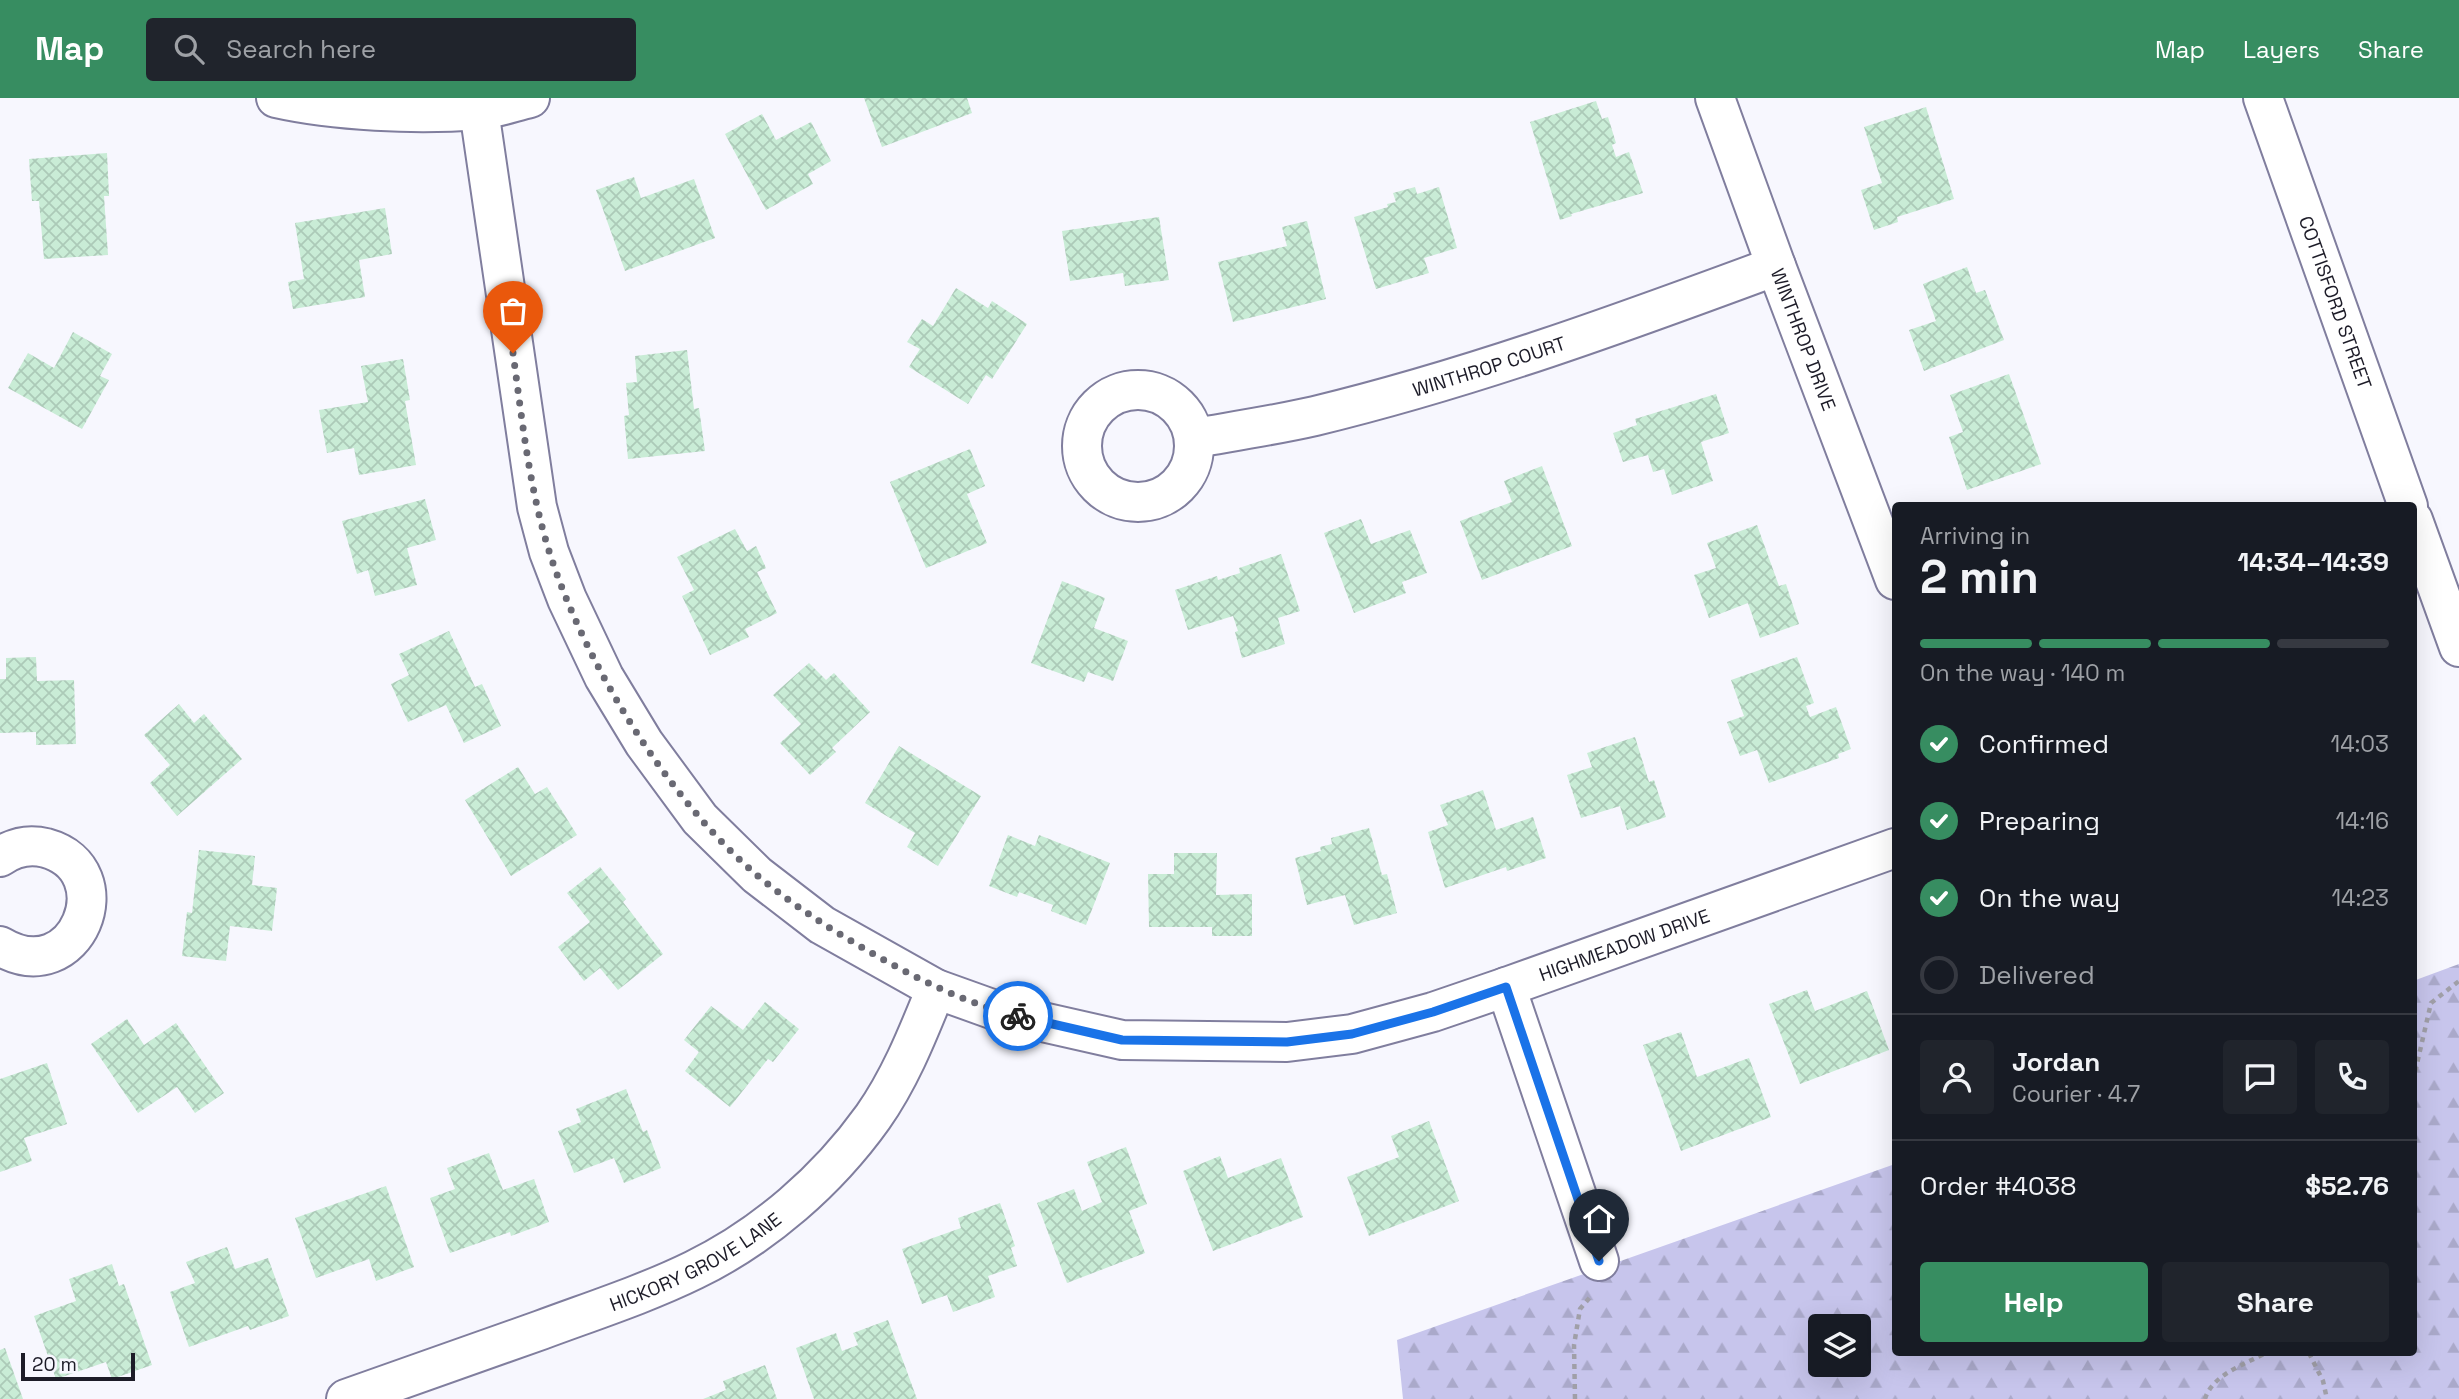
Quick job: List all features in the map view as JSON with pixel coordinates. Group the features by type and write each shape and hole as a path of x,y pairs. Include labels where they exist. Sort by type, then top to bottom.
{"street":[{"path":"276,98 309,106 410,111 479,110 530,98"},
{"name":"WINTHROP DRIVE","path":"1715,98 1892,572"},
{"name":"COTTISFORD STREET","path":"2263,98 2407,502"},
{"name":"HIGHMEADOW DRIVE","path":"479,110 537,507 549,552 567,599 604,677 644,743 700,819 757,876 822,925 936,989 1003,1013 1122,1040 1287,1042 1352,1034 1433,1012 1892,849"},
{"name":"WINTHROP COURT","path":"1195,438 1312,417 1411,391 1654,312 1776,266"},
{"path":"2417,531 2459,647"},
{"path":"0,857 19,847 37,846 55,851 70,861 81,876 87,893 81,928 69,943 54,952 36,957 18,955 0,946"},
{"path":"1506,987 1599,1261"},
{"name":"HICKORY GROVE LANE","path":"346,1399 663,1284 738,1246 783,1212 820,1179 854,1141 896,1079 936,989"}],"path":[{"path":"2417,1064 2431,1003 2459,981"},
{"path":"1575,1399 1574,1346 1580,1309 1605,1280 1599,1261"},
{"path":"2205,1399 2208,1389 2222,1377 2260,1356"},
{"path":"2310,1356 2323,1381 2327,1399"}],"green space":[{"path":"2459,964 2459,1399 1403,1399 1397,1340 1892,1165 1892,1356 2417,1356 2417,980"}],"building":[{"path":"864,98 967,98 972,113 882,147"},
{"path":"1596,101 1602,119 1608,117 1616,143 1612,145 1616,157 1629,152 1643,193 1571,214 1572,216 1560,220 1530,122"},
{"path":"1926,107 1954,199 1897,217 1898,222 1874,230 1861,190 1882,183 1864,127"},
{"path":"762,114 776,140 811,122 831,161 808,174 813,184 766,210 725,134"},
{"path":"107,153 109,196 104,196 108,255 44,259 39,201 32,201 29,159"},
{"path":"634,177 641,198 694,179 715,238 625,271 596,190"},
{"path":"1415,187 1417,194 1439,187 1457,248 1424,258 1429,273 1376,289 1354,217 1388,207 1387,204 1396,202 1393,193"},
{"path":"385,208 392,254 359,260 365,297 293,309 288,282 304,279 295,223"},
{"path":"1159,217 1169,280 1125,286 1123,273 1070,281 1062,231"},
{"path":"1307,221 1326,299 1233,322 1218,262 1287,246 1282,227"},
{"path":"1967,267 1976,293 1985,290 2004,340 1924,371 1909,330 1936,321 1923,284"},
{"path":"956,288 988,308 992,301 1027,324 992,379 986,375 968,404 909,367 920,349 907,342 922,319 933,326"},
{"path":"73,332 112,354 100,376 109,380 82,429 8,388 28,353 54,368"},
{"path":"687,350 694,409 699,408 705,451 628,459 624,416 629,415 626,383 637,382 635,356"},
{"path":"403,359 410,400 405,401 416,465 359,475 354,448 327,453 319,410 368,402 361,366"},
{"path":"2009,374 2041,464 1967,490 1949,437 1963,432 1950,395"},
{"path":"1716,394 1729,433 1701,442 1713,481 1672,495 1664,469 1653,472 1648,455 1623,462 1613,433 1637,425 1635,419"},
{"path":"970,449 985,486 967,494 987,543 926,568 890,482"},
{"path":"1542,466 1572,546 1482,580 1460,521 1512,502 1504,481"},
{"path":"425,499 436,540 407,548 417,585 375,596 368,570 357,574 342,521"},
{"path":"1361,519 1371,544 1410,530 1427,573 1402,582 1406,593 1354,613 1324,533"},
{"path":"1757,525 1779,586 1786,584 1799,624 1760,638 1748,603 1709,618 1694,575 1716,568 1707,543"},
{"path":"735,529 747,551 756,546 766,568 757,572 777,613 745,629 749,637 710,655 682,596 694,590 677,557"},
{"path":"1281,554 1300,611 1278,618 1285,644 1242,658 1233,616 1188,630 1175,590 1217,576 1218,580 1240,573 1239,568"},
{"path":"1062,581 1105,598 1094,628 1128,641 1113,681 1088,672 1084,682 1031,663"},
{"path":"449,631 475,687 482,684 501,726 464,743 446,705 408,722 391,684 409,675 399,654"},
{"path":"36,657 37,681 74,680 76,744 36,745 36,732 0,733 0,679 6,679 6,658"},
{"path":"1797,657 1814,703 1806,706 1810,717 1836,707 1851,749 1838,754 1839,758 1769,783 1757,750 1740,756 1727,722 1744,716 1731,680"},
{"path":"809,663 826,680 834,673 870,712 832,748 836,752 810,775 780,743 801,724 773,695"},
{"path":"179,704 194,723 204,714 242,759 177,816 150,783 170,765 144,735"},
{"path":"1635,737 1649,782 1654,780 1666,817 1627,830 1620,806 1581,818 1567,775 1592,767 1587,753"},
{"path":"899,746 981,796 938,866 907,847 915,833 865,803"},
{"path":"518,767 535,794 547,787 577,835 511,876 465,800"},
{"path":"1483,790 1496,830 1533,817 1546,858 1507,871 1506,867 1445,888 1428,832 1448,825 1440,805"},
{"path":"1369,828 1382,875 1387,874 1397,913 1354,925 1345,895 1307,905 1295,858 1321,851 1320,847 1332,844 1331,838"},
{"path":"1008,835 1035,846 1039,835 1110,863 1086,925 1051,911 1053,905 1019,892 1017,897 989,886"},
{"path":"199,850 255,856 252,885 277,888 272,931 230,926 226,961 182,956 187,912 192,913"},
{"path":"1174,853 1217,853 1216,895 1252,894 1252,936 1212,936 1212,927 1149,927 1148,874 1174,874"},
{"path":"600,867 626,899 623,902 663,954 618,990 600,968 584,981 558,947 590,922 567,893"},
{"path":"1807,990 1815,1011 1867,991 1889,1050 1800,1084 1769,1004"},
{"path":"765,1002 799,1029 773,1062 768,1059 730,1107 685,1071 699,1052 684,1040 711,1006 743,1030"},
{"path":"127,1019 144,1045 176,1023 224,1093 195,1113 177,1087 138,1113 91,1044"},
{"path":"1681,1032 1697,1077 1749,1058 1771,1117 1681,1151 1643,1045"},
{"path":"47,1063 67,1124 24,1138 32,1161 0,1172 0,1079"},
{"path":"626,1089 643,1132 647,1130 661,1168 624,1183 614,1158 574,1173 558,1131 581,1122 576,1109"},
{"path":"1429,1121 1459,1201 1369,1236 1347,1177 1399,1157 1391,1136"},
{"path":"1126,1147 1147,1204 1129,1211 1145,1253 1067,1283 1037,1203 1074,1189 1082,1211 1102,1202 1087,1162"},
{"path":"489,1153 503,1190 534,1179 549,1222 511,1236 510,1232 450,1253 430,1198 455,1189 447,1168"},
{"path":"1220,1156 1228,1178 1281,1158 1303,1217 1213,1251 1183,1171"},
{"path":"386,1186 414,1267 376,1281 369,1259 316,1278 295,1218"},
{"path":"1000,1203 1015,1246 1011,1248 1017,1266 988,1276 995,1297 953,1312 947,1295 922,1304 902,1249 961,1228 958,1218"},
{"path":"227,1247 235,1269 268,1258 289,1316 250,1330 248,1326 189,1347 170,1292 195,1283 186,1262"},
{"path":"112,1264 119,1286 124,1284 152,1365 112,1379 106,1362 56,1379 34,1316 76,1301 69,1279"},
{"path":"888,1320 917,1399 814,1399 796,1348 836,1333 842,1351 858,1345 853,1333"},
{"path":"5,1348 23,1399 0,1399 0,1350"},
{"path":"765,1365 777,1399 703,1399 726,1390 723,1381"}],"way so far":[{"path":"513,353 537,507 549,552 567,599 604,677 644,743 700,819 757,876 822,925 936,989 1018,1016"}],"route":[{"path":"1018,1016 1122,1040 1287,1042 1352,1034 1433,1012 1506,987 1599,1261"}]}
